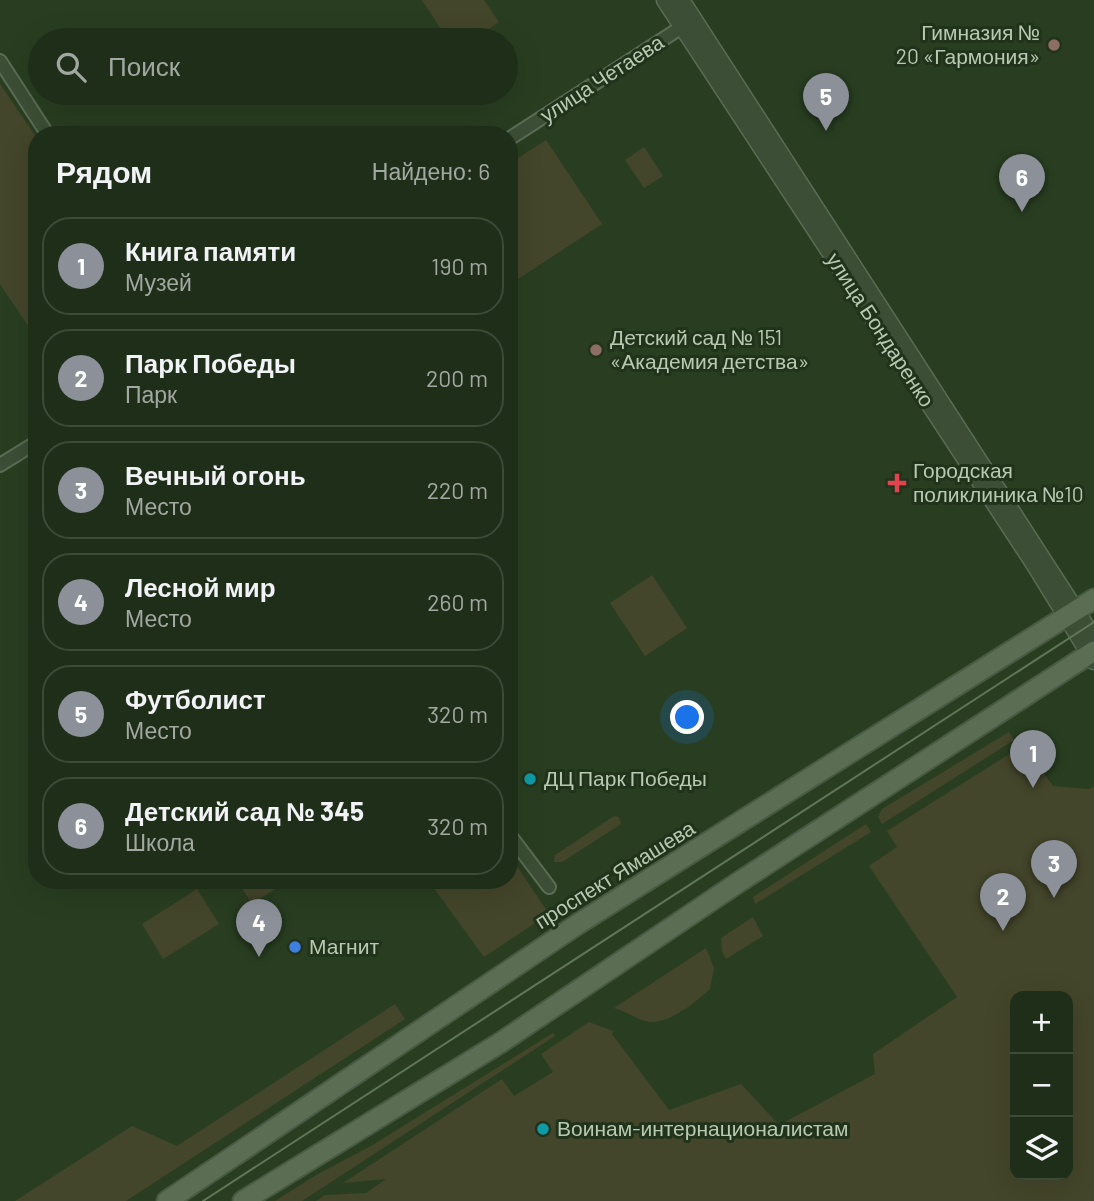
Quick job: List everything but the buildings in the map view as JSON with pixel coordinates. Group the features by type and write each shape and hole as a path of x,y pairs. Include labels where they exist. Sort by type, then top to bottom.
{"main road":[{"name":"проспект Ямашева","path":"167,1201 578,924 1094,598"},
{"path":"243,1201 500,1043 736,884 1093,651"}],"street":[{"name":"улица Бондаренко","path":"664,0 688,23 1071,613 1093,651"},
{"name":"улица Бондаренко","path":"681,0 688,23"},
{"name":"улица Четаева","path":"518,133 688,23"},
{"path":"0,61 28,104"},
{"path":"29,105 42,126"},
{"path":"0,465 28,448"},
{"path":"518,846 549,887"}],"green space":[{"path":"422,0 484,0 499,22 490,28 440,28"},
{"path":"0,84 29,126 28,326 0,284"},
{"path":"546,140 602,224 518,279 518,158"},
{"path":"644,147 663,176 644,188 625,160"},
{"path":"652,575 687,628 645,656 610,603"},
{"path":"1009,732 1014,740 882,824 878,817 882,809"},
{"path":"1019,748 1030,764 1035,761 1053,786 1088,789 1094,787 1094,1201 316,1201 325,1195 366,1193 386,1179 343,1183 502,1079 514,1096 553,1072 541,1054 589,1022 613,1031 612,1034 669,1110 741,1084 779,1125 875,1074 873,1054 957,997 869,866 897,847 887,831"},
{"path":"614,816 619,817 621,824 562,862 554,862 555,855"},
{"path":"866,824 871,832 755,904 753,897"},
{"path":"518,868 549,914 484,957 435,889 518,889"},
{"path":"197,889 219,924 163,959 142,924"},
{"path":"243,889 275,889 252,904"},
{"path":"753,917 763,936 726,959 721,938"},
{"path":"706,948 714,968 710,989 680,1012 653,1022 641,1020 614,1008"},
{"path":"395,1004 405,1019 126,1201 15,1201 132,1126 177,1146"},
{"path":"553,1033 555,1036 302,1201 275,1201 316,1175 371,1146"}],"tram line":[{"path":"203,1201 1094,622"}],"place":[{"name":"Гимназия № 20 «Гармония»","path":"1054,45"},
{"name":"Футболист","path":"826,131"},
{"name":"Детский сад № 345","path":"1022,212"},
{"name":"Детский сад № 151 «Академия детства»","path":"596,350"},
{"name":"Городская поликлиника №10","path":"897,483"},
{"name":"ДЦ Парк Победы","path":"530,779"},
{"name":"Книга памяти","path":"1033,788"},
{"name":"Вечный огонь","path":"1054,898"},
{"name":"Парк Победы","path":"1003,931"},
{"name":"Магнит","path":"295,947"},
{"name":"Лесной мир","path":"259,957"},
{"name":"Воинам-интернационалистам","path":"543,1129"}]}
